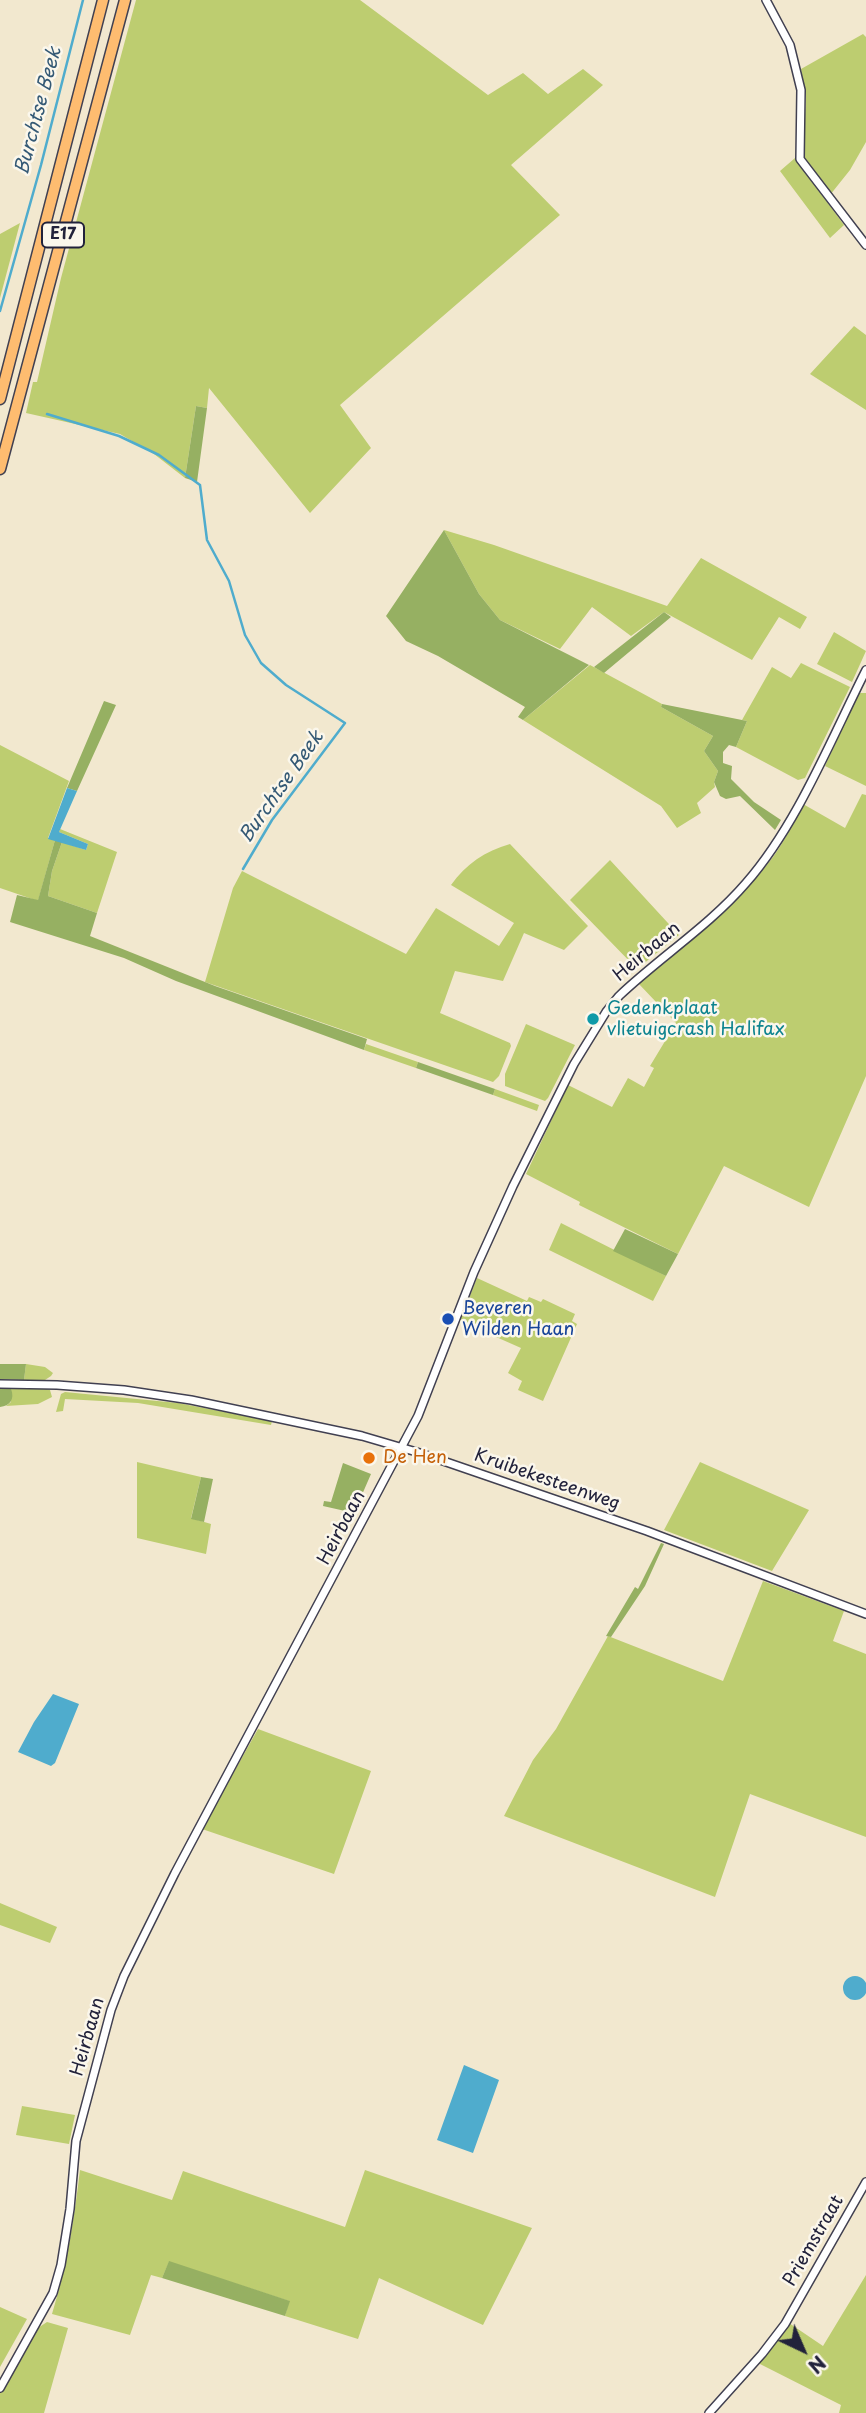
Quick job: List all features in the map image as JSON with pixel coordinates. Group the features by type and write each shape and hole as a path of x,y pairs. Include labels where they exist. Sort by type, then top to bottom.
{"highway":[{"name":"E17","path":"0,399 103,0"},
{"name":"E17","path":"0,469 125,0"}],"street":[{"path":"766,0 790,45 801,90 800,159 866,245"},
{"name":"Heirbaan","path":"0,2388 56,2284 70,2209 76,2141 107,2021 124,1976 182,1860 351,1547 418,1416 474,1272 513,1186 574,1064 618,996 725,905 763,862 811,780 866,670"},
{"name":"Kruibekesteenweg","path":"0,1384 124,1390 191,1400 362,1436 647,1531 866,1614"},
{"name":"Priemstraat","path":"709,2413 785,2324 866,2182"}],"green space":[{"path":"136,0 360,0 488,95 523,73 548,94 583,69 603,85 511,165 560,215 340,405 371,448 310,513 209,388 207,408 196,406 185,478 154,454 120,434 26,413 33,382 37,382 61,278"},
{"path":"863,34 866,37 866,142 850,170 830,195 805,158 803,147 806,98 801,69"},
{"path":"795,158 844,225 830,238 780,171"},
{"path":"20,223 0,298 0,234"},
{"path":"854,326 866,335 866,410 810,374"},
{"path":"196,406 207,408 197,482 185,478"},
{"path":"444,530 667,606 701,558 807,617 800,629 779,617 752,660 664,612 631,636 592,607 560,649 500,620 479,594"},
{"path":"444,530 479,594 500,620 589,665 523,720 518,717 525,707 438,656 406,641 386,616"},
{"path":"664,612 671,617 604,673 594,667"},
{"path":"834,632 866,651 852,682 817,664"},
{"path":"801,663 850,687 805,778 798,780 736,747 747,721 742,720 772,667 791,678"},
{"path":"590,665 662,704 661,707 713,736 704,751 718,771 715,787 697,803 701,813 677,828 661,806 523,720"},
{"path":"859,693 866,693 866,786 825,766"},
{"path":"104,701 116,705 77,791 67,788"},
{"path":"662,704 747,721 736,747 729,745 723,752 723,763 732,766 731,779 754,802 781,820 775,830 740,796 726,799 720,796 714,782 718,771 704,751 713,736 661,707"},
{"path":"0,745 69,781 48,838 55,840 38,901 0,888"},
{"path":"862,794 866,795 866,1076 809,1207 724,1166 678,1254 579,1205 580,1202 526,1174 568,1085 612,1107 628,1078 644,1087 654,1068 650,1066 676,1023 638,983 727,908 759,875 777,851 803,804 845,828"},
{"path":"60,829 117,852 97,913 48,896 52,871 62,842 86,850 88,844 59,832"},
{"path":"55,840 62,842 52,871 48,896 97,913 90,936 215,986 367,1039 364,1050 176,981 124,958 10,922 17,895 38,900"},
{"path":"510,844 588,926 564,950 524,933 503,981 455,971 440,1013 510,1043 499,1076 493,1082 205,982 233,888 242,871 406,954 436,908 499,946 514,923 451,885 477,859"},
{"path":"610,860 679,935 637,969 570,900"},
{"path":"526,1024 575,1045 545,1101 505,1086 505,1074"},
{"path":"366,1044 418,1062 416,1068 364,1050"},
{"path":"418,1062 495,1089 493,1095 416,1068"},
{"path":"495,1089 539,1105 537,1111 493,1095"},
{"path":"561,1223 666,1276 653,1301 549,1250"},
{"path":"625,1229 678,1254 666,1276 613,1251"},
{"path":"477,1278 527,1301 529,1297 541,1302 543,1299 575,1314 572,1321 577,1324 543,1401 518,1390 522,1381 508,1373 521,1348 460,1321"},
{"path":"0,1364 26,1364 24,1380 0,1379"},
{"path":"26,1364 45,1367 53,1373 45,1380 24,1380"},
{"path":"0,1389 11,1389 12,1399 9,1404 0,1407"},
{"path":"11,1389 47,1389 52,1397 38,1404 6,1406 11,1402"},
{"path":"65,1392 178,1403 272,1421 271,1425 138,1403 65,1399 63,1411 56,1412 61,1394"},
{"path":"137,1462 201,1477 191,1518 211,1524 206,1554 137,1538"},
{"path":"700,1462 809,1510 772,1571 664,1530"},
{"path":"343,1463 371,1474 354,1513 323,1506 324,1501 331,1502"},
{"path":"201,1477 213,1479 204,1522 191,1519"},
{"path":"661,1543 664,1544 645,1586 611,1637 606,1636 635,1587 638,1589"},
{"path":"763,1581 844,1611 833,1641 866,1654 866,1837 750,1794 715,1897 504,1816 533,1760 556,1729 608,1636 723,1681"},
{"path":"258,1729 371,1771 334,1874 202,1829"},
{"path":"0,1903 57,1927 50,1943 0,1925"},
{"path":"22,2106 75,2115 69,2144 16,2135"},
{"path":"80,2170 172,2200 183,2171 345,2227 365,2170 532,2228 483,2325 379,2278 358,2339 285,2316 289,2301 169,2262 162,2278 151,2275 130,2335 52,2314 69,2242"},
{"path":"169,2261 290,2301 285,2316 162,2278"},
{"path":"866,2275 866,2413 839,2413 841,2405 758,2363 789,2323 823,2346"},
{"path":"0,2307 27,2319 0,2367"},
{"path":"47,2322 68,2328 44,2413 0,2413 0,2391 35,2330"}],"water":[{"path":"67,788 77,791 59,832 88,844 86,850 48,839"},
{"path":"53,1694 79,1704 55,1763 51,1766 18,1752"},
{"path":"855,1976 864,1979 867,1988 864,1997 855,2000 846,1997 843,1988 846,1979"},
{"path":"464,2065 499,2080 473,2153 437,2140"}],"waterway":[{"name":"Burchtse Beek","path":"0,311 83,0"},
{"name":"Burchtse Beek","path":"47,414 119,436 159,455 200,485 207,540 229,581 245,635 261,663 286,685 345,723 272,820 243,869"}],"place":[{"name":"Gedenkplaat vlietuigcrash Halifax","path":"593,1019"},
{"name":"Beveren Wilden Haan","path":"448,1319"},
{"name":"De Hen","path":"369,1458"}]}
